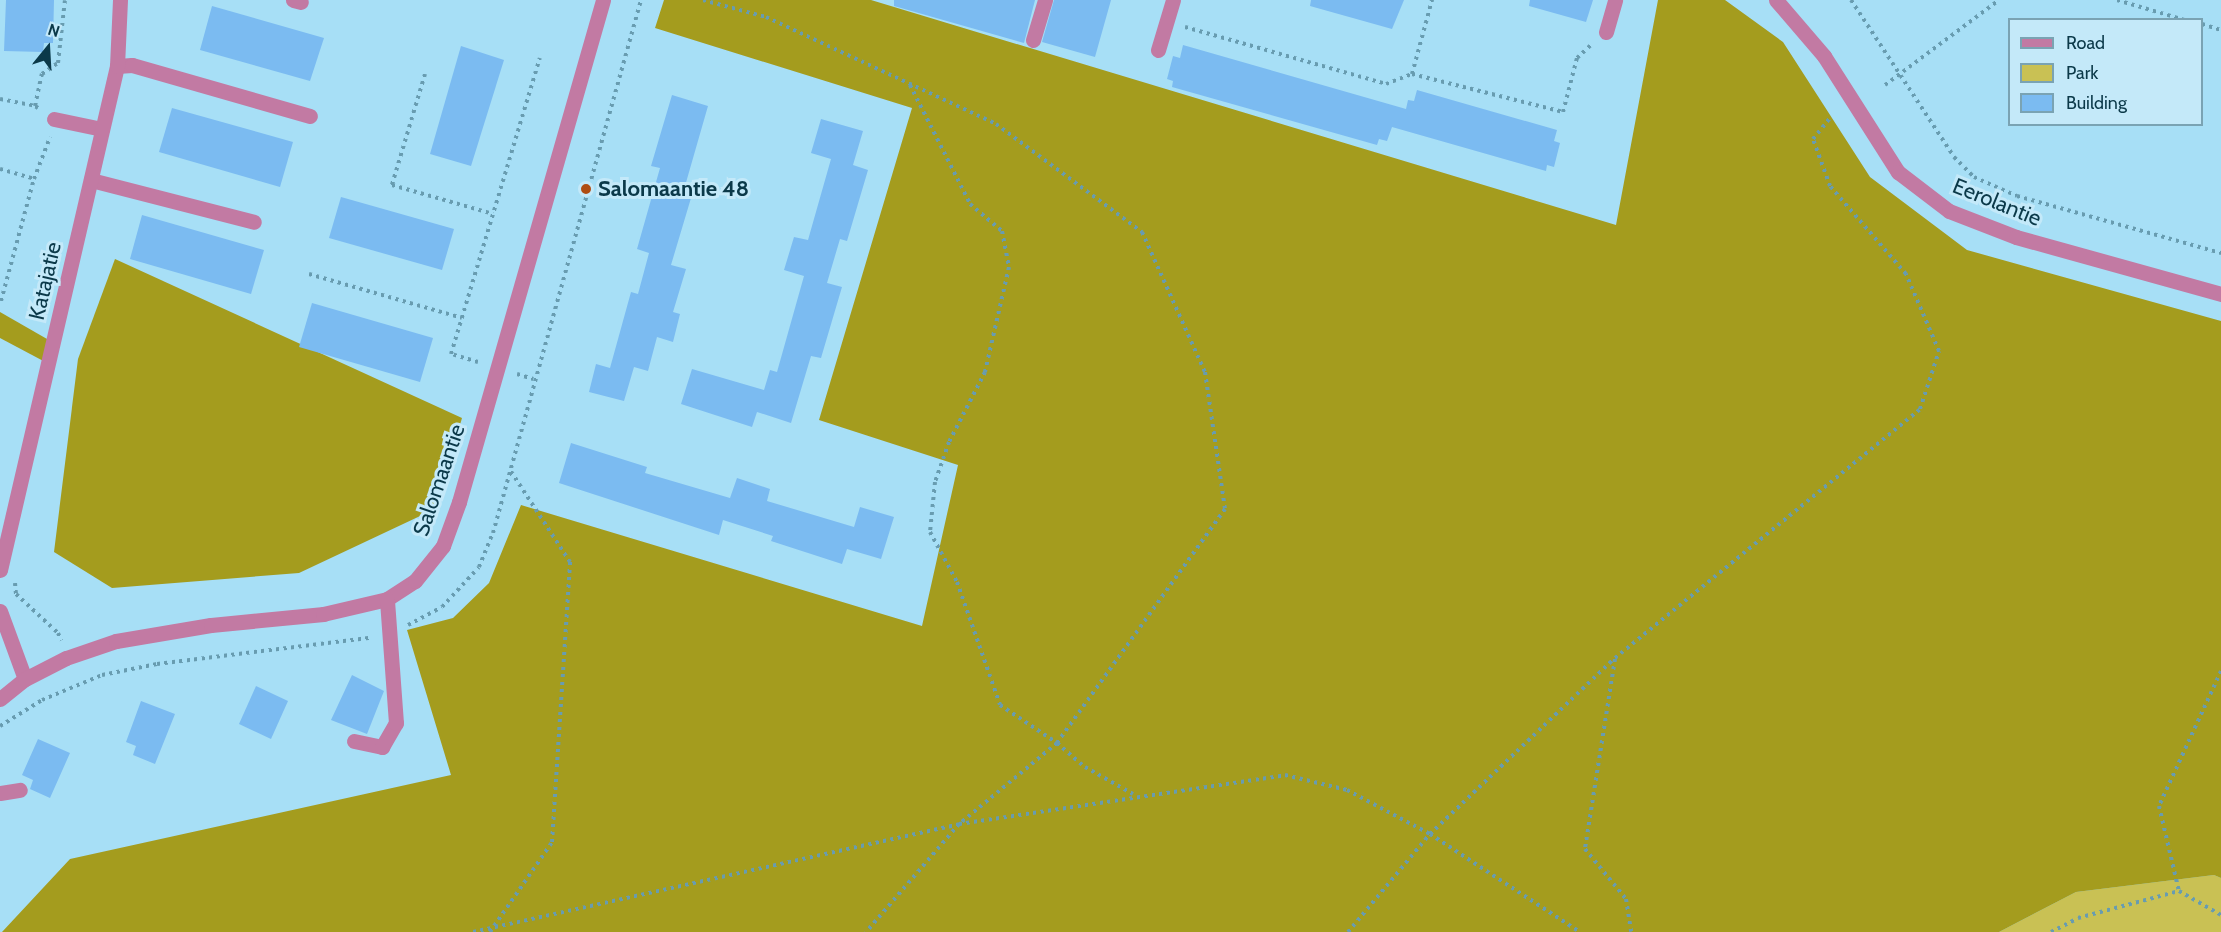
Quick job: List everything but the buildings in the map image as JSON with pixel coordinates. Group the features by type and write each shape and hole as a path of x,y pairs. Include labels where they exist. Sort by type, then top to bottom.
{"street":[{"name":"Katajatie","path":"0,570 117,66 120,0"},
{"name":"Salomaantie","path":"0,699 25,679 66,658 116,641 211,625 323,614 387,599 415,580 443,546 498,369 603,0"},
{"path":"1033,40 1045,0"},
{"path":"1158,50 1173,0"},
{"path":"1606,32 1615,0"},
{"name":"Eerolantie","path":"1776,0 1824,56 1898,172 1949,211 2016,237 2221,294"},
{"path":"117,66 132,65 310,116"},
{"path":"54,119 102,129"},
{"path":"91,180 254,222"},
{"path":"354,741 382,747 396,723 387,636 387,599"},
{"path":"0,612 25,679"},
{"path":"0,793 20,790"}],"path":[{"path":"35,106 42,74 58,63 64,0"},
{"path":"1,724 42,700 102,675 157,664 387,636 442,607 479,567 510,470 533,379 641,0"},
{"path":"703,0 765,17 996,124 1142,232 1205,372 1225,509 1057,743 959,824 866,932"},
{"path":"1412,74 1432,0"},
{"path":"1851,0 1954,157 1974,177 2017,195 2221,253"},
{"path":"1885,85 1999,0"},
{"path":"2117,0 2178,18"},
{"path":"1167,21 1386,84 1412,74 1563,112 1577,58 1606,32"},
{"path":"2203,24 2221,30"},
{"path":"533,379 451,354 540,58"},
{"path":"425,74 392,185 493,214"},
{"path":"910,84 970,204 1002,231 1009,267 986,372 949,442 935,482 930,532 957,582 1000,705 1057,743 1085,767 1135,795"},
{"path":"0,99 35,106 54,119 34,179 1,301"},
{"path":"1348,932 1430,834 1615,658 1920,409 1939,351 1906,274 1830,186 1813,139 1831,117"},
{"path":"0,169 34,179"},
{"path":"309,274 462,318"},
{"path":"490,932 552,842 570,562 510,470"},
{"path":"1615,658 1585,849 1626,899 1631,932"},
{"path":"2179,891 2159,806 2221,671"},
{"path":"473,932 959,824 1135,795 1285,775 1347,790 1430,834 1580,932"},
{"path":"2051,932 2078,918 2179,891 2221,915"}],"green space":[{"path":"2214,875 2221,878 2221,932 1999,932 2076,892"}],"shaded area":[{"path":"664,0 871,0 1616,225 1658,0 1725,0 1783,42 1870,177 1967,250 2221,321 2221,878 2214,875 2076,892 1999,932 2,932 70,859 451,775 407,630 453,618 489,583 521,505 922,626 958,465 819,420 912,108 655,28"},
{"path":"115,259 462,418 435,509 299,573 112,588 54,552 78,359"},
{"path":"0,312 54,343 49,364 0,338"}],"place":[{"name":"Salomaantie 48","path":"586,189"}]}
